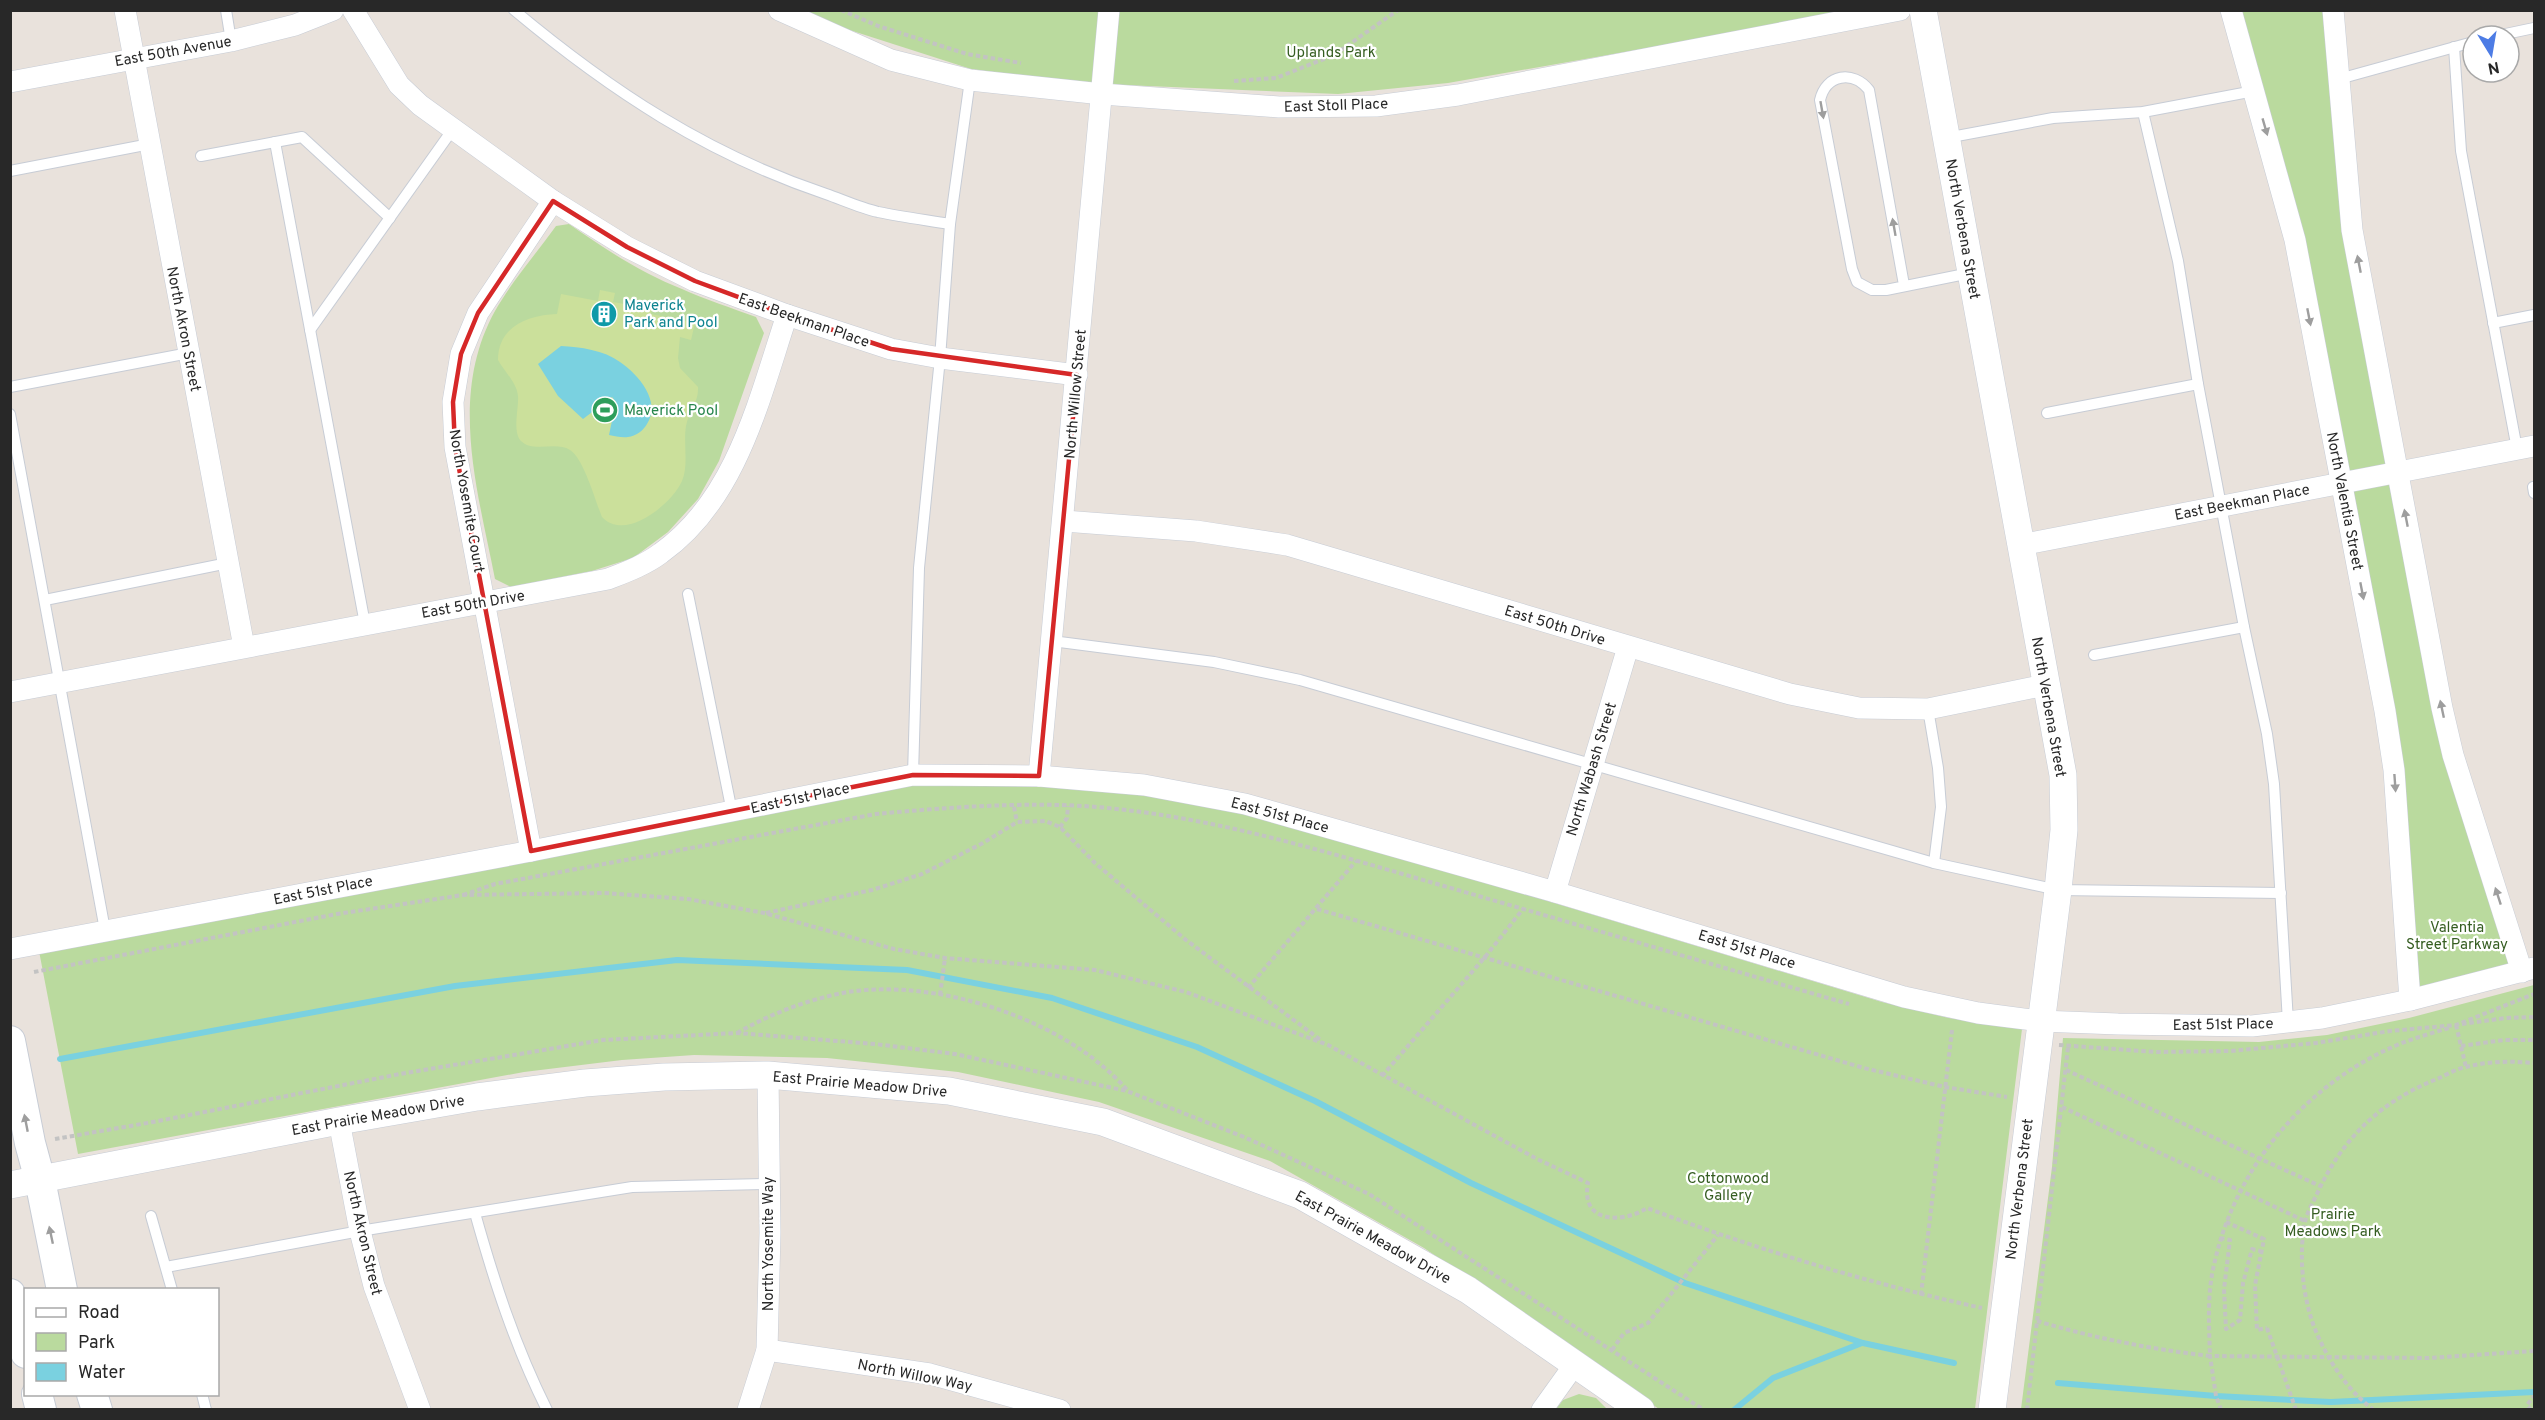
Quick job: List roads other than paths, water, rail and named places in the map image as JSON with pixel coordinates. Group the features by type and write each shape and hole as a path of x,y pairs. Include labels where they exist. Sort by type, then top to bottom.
{"main road":[{"path":"10,1041 62,1288"},
{"path":"10,1294 24,1346"}],"street":[{"name":"North Akron Street","path":"125,10 244,647"},
{"name":"East 50th Avenue","path":"10,82 231,41 295,25 333,10"},
{"path":"353,10 399,85 420,105 553,201"},
{"name":"East Stoll Place","path":"779,10 891,60 970,80 1102,94 1280,107 1376,106 1458,95 1900,10"},
{"name":"North Willow Street","path":"1039,777 1109,10"},
{"name":"North Verbena Street","path":"1923,10 2063,775 2064,830 2058,890 1992,1410"},
{"name":"North Valentia Street","path":"2231,10 2295,240 2390,742 2409,1000"},
{"path":"2333,10 2352,230 2447,733 2528,970"},
{"name":"East Beekman Place","path":"553,201 627,247 695,281 787,315 891,349 940,358 1077,375"},
{"name":"North Yosemite Court","path":"531,851 455,447 453,402 461,354 478,314 553,201"},
{"name":"East 50th Drive","path":"10,692 608,579 636,568 661,554 691,528 715,498 739,451 787,315"},
{"name":"East Beekman Place","path":"2020,545 2526,448"},
{"name":"East 50th Drive","path":"1064,521 1196,531 1287,545 1790,694 1859,708 1928,709 2046,685"},
{"name":"North Wabash Street","path":"1555,892 1628,647"},
{"name":"East 51st Place","path":"10,949 531,851 913,775 1039,777 1144,785 1245,804 1555,892 1904,997 1978,1013 2040,1020 2118,1024 2252,1026 2322,1018 2409,1000 2528,970"},
{"name":"East Prairie Meadow Drive","path":"10,1185 339,1121 477,1097 585,1083 664,1077 768,1075 949,1091 1103,1122 1300,1195 1468,1290 1641,1410"},
{"name":"North Yosemite Way","path":"748,1410 767,1350 770,1233 768,1075"},
{"name":"North Akron Street","path":"339,1121 360,1231 374,1286 420,1410"},
{"name":"North Willow Way","path":"767,1350 930,1374 1007,1402 1060,1410"},
{"path":"1542,1410 1575,1364"}],"lane":[{"path":"226,10 231,41"},
{"path":"514,10 569,56 638,104 722,152 803,186 877,212 950,224"},
{"path":"2339,79 2461,45"},
{"path":"2454,47 2461,151 2493,323 2526,448"},
{"path":"1904,285 1869,90 1861,80 1847,76 1831,82 1822,90 1820,100 1852,269 1857,282 1872,290 1886,290 1971,273"},
{"path":"913,775 919,568 940,358 950,224 970,80"},
{"path":"1946,138 2053,118 2144,112 2254,91"},
{"path":"2144,112 2178,261 2198,384 2244,627 2267,734 2273,774 2288,1022"},
{"path":"310,330 453,129"},
{"path":"201,156 302,136 390,218"},
{"path":"275,142 365,624"},
{"path":"10,171 150,144"},
{"path":"2493,323 2535,315"},
{"path":"10,387 189,353"},
{"path":"2047,413 2198,384"},
{"path":"10,414 61,681 105,930"},
{"path":"45,600 228,562"},
{"path":"688,594 732,812"},
{"path":"2094,655 2244,627"},
{"path":"1052,641 1214,662 1300,680 1935,863 2058,890 2281,893"},
{"path":"1928,709 1938,768 1941,807 1935,863"},
{"path":"166,1267 360,1231 632,1187 768,1184"},
{"path":"475,1213 499,1298 547,1410"},
{"path":"151,1216 171,1288"}],"water":[{"name":"Maverick Pool","path":"561,346 584,348 607,355 634,374 646,389 652,407 651,416 641,431 628,437 609,435 616,402 612,397 583,419 558,396 538,364"}],"waterway":[{"path":"60,1059 455,986 677,960 907,970 1052,998 1197,1047 1315,1101 1471,1183 1685,1283 1863,1343 1954,1363"},
{"path":"1734,1410 1773,1378 1862,1343"},
{"path":"2058,1383 2216,1396 2331,1402 2534,1392"}],"place":[{"name":"Maverick Park and Pool","path":"604,314"},
{"name":"Maverick Pool","path":"605,410"}],"park label":[{"name":"Uplands Park","path":"1331,52"},
{"name":"Valentia Street Parkway","path":"2457,936"},
{"name":"Cottonwood Gallery","path":"1728,1186"},
{"name":"Prairie Meadows Park","path":"2333,1222"}]}
